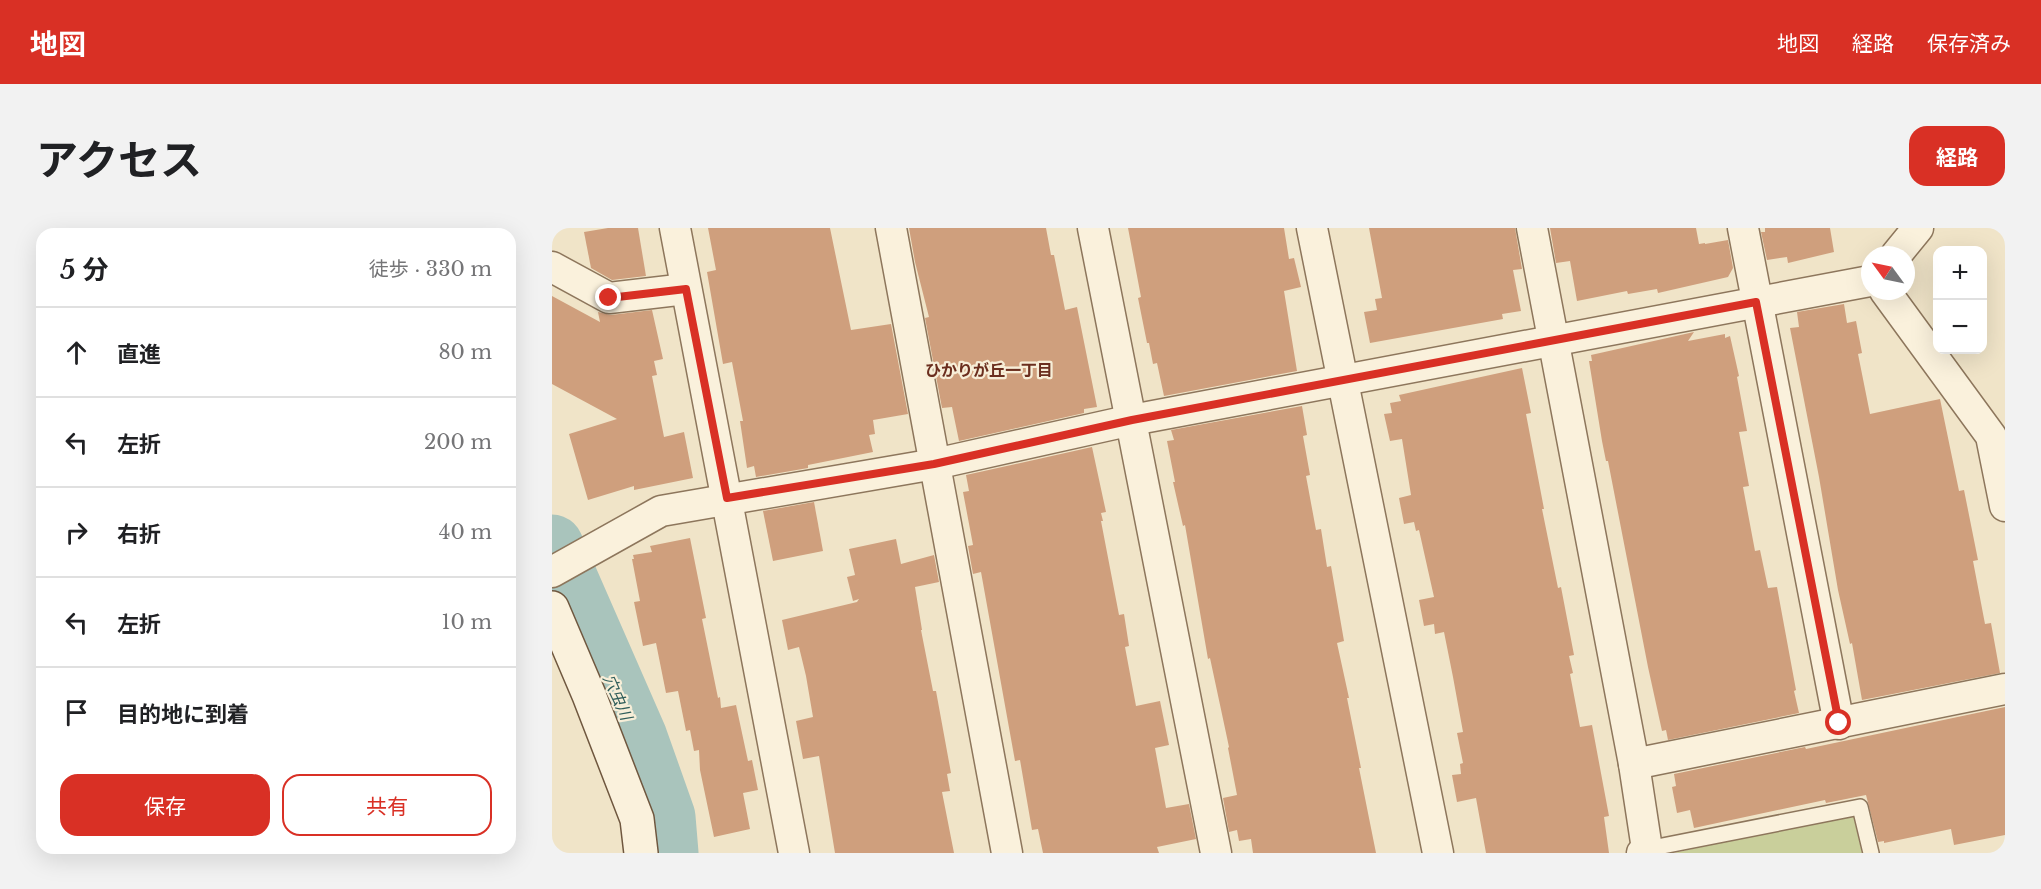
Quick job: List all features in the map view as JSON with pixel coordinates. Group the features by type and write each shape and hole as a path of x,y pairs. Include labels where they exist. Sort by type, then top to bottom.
{"street":[{"path":"675,228 794,853"},
{"path":"891,228 1007,853"},
{"path":"1094,228 1216,853"},
{"path":"1312,228 1438,853"},
{"path":"1532,228 1634,764 1645,851"},
{"path":"1743,228 1839,723"},
{"path":"1903,246 1918,228"},
{"path":"552,267 609,298 686,289"},
{"path":"552,572 661,511 934,464 1132,420 1861,283"},
{"path":"1892,300 1991,436 2005,506"},
{"path":"552,608 589,695 637,819 641,853"},
{"path":"1634,764 2005,689"}],"lane":[{"path":"1645,851 1860,807 1871,853"}],"green space":[{"path":"1853,814 1862,853 1674,853"}],"building":[{"path":"608,228 638,228 646,276 612,280 591,268 584,232"},
{"path":"708,228 830,228 851,330 891,324 908,414 873,420 875,434 869,435 873,452 808,465 808,468 756,477 754,466 747,468 740,421 743,421 732,362 723,364 707,272 716,270"},
{"path":"909,228 1046,228 1065,310 1077,307 1097,407 1084,409 1084,413 959,441 952,407 942,408 925,318 929,317"},
{"path":"1128,228 1284,228 1289,259 1294,258 1301,287 1284,291 1297,371 1164,396 1157,363 1153,364 1149,343 1147,343"},
{"path":"1369,228 1515,228 1522,269 1513,270 1521,311 1502,314 1503,319 1370,343 1364,312 1377,310 1375,299 1382,298"},
{"path":"1550,228 1696,228 1699,244 1728,240 1733,268 1728,277 1658,293 1657,289 1628,294 1627,291 1577,301 1570,261 1556,263"},
{"path":"1765,228 1830,228 1834,252 1788,263 1787,257 1767,260 1761,232 1765,232"},
{"path":"552,296 600,322 598,312 611,315 652,310 663,359 654,361 657,375 652,376 664,437 684,432 693,478 634,490 634,486 588,500 569,434 617,419 552,384"},
{"path":"1844,304 1847,323 1856,321 1862,353 1858,354 1870,414 1940,399 1959,491 1964,490 1978,560 1973,561 1985,624 1991,623 2000,673 1862,700 1852,643 1850,644 1838,590 1790,328 1799,327 1797,312"},
{"path":"1694,332 1688,341 1725,334 1725,338 1730,336 1739,376 1737,377 1747,431 1739,432 1749,486 1743,487 1755,551 1760,550 1768,588 1777,587 1799,713 1668,740 1666,730 1662,731 1648,667 1608,461 1606,461 1602,441 1589,361 1592,361 1591,355"},
{"path":"1522,368 1531,413 1526,414 1544,509 1542,509 1558,588 1561,587 1574,655 1569,656 1573,673 1570,674 1580,727 1592,725 1609,816 1604,817 1609,853 1486,853 1476,798 1457,802 1452,775 1461,774 1460,764 1463,763 1457,733 1463,732 1453,677 1444,632 1435,634 1434,624 1424,626 1419,600 1434,597 1419,530 1416,531 1414,522 1404,524 1399,498 1411,495 1402,439 1390,441 1384,414 1392,413 1390,403 1401,401 1399,395"},
{"path":"1302,406 1307,435 1303,436 1310,475 1306,476 1316,530 1321,529 1327,567 1331,566 1344,641 1337,643 1376,853 1253,853 1251,839 1239,841 1237,830 1229,832 1223,798 1237,795 1210,658 1208,659 1185,525 1183,526 1173,482 1175,482 1167,441 1174,440 1171,430"},
{"path":"1092,447 1106,512 1101,513 1103,521 1101,521 1119,615 1124,614 1129,646 1125,647 1136,706 1160,701 1169,745 1155,748 1166,808 1189,804 1196,839 1157,847 1159,853 1043,853 1038,829 1032,830 1020,760 1015,761 981,572 973,574 968,546 973,545 963,492 969,491 966,475"},
{"path":"814,502 823,551 773,561 763,511"},
{"path":"690,538 706,618 702,619 718,698 720,697 721,708 736,705 748,761 752,760 758,790 743,793 750,829 714,837 700,770 699,750 694,751 690,730 686,731 678,691 666,693 656,643 643,646 634,602 640,601 633,555 652,552 650,546"},
{"path":"896,539 901,564 934,555 939,582 915,587 921,630 933,691 936,691 951,773 947,774 950,791 942,792 954,853 835,853 819,756 803,759 796,721 813,717 806,676 799,647 788,650 782,620 857,602 859,599 853,601 847,577 855,575 849,549"},
{"path":"2005,707 2005,835 1954,845 1951,829 1884,843 1884,841 1878,842 1866,795 1826,803 1825,800 1694,828 1690,810 1677,813 1672,787 1676,786 1674,774"}],"waterway":[{"name":"穴虫川","path":"552,546 636,738 664,817 667,853"}],"district":[{"name":"ひかりが丘一丁目","path":"989,370"}],"route":[{"path":"609,298 686,289 727,498 934,464 1132,420 1756,302 1839,723"}]}
